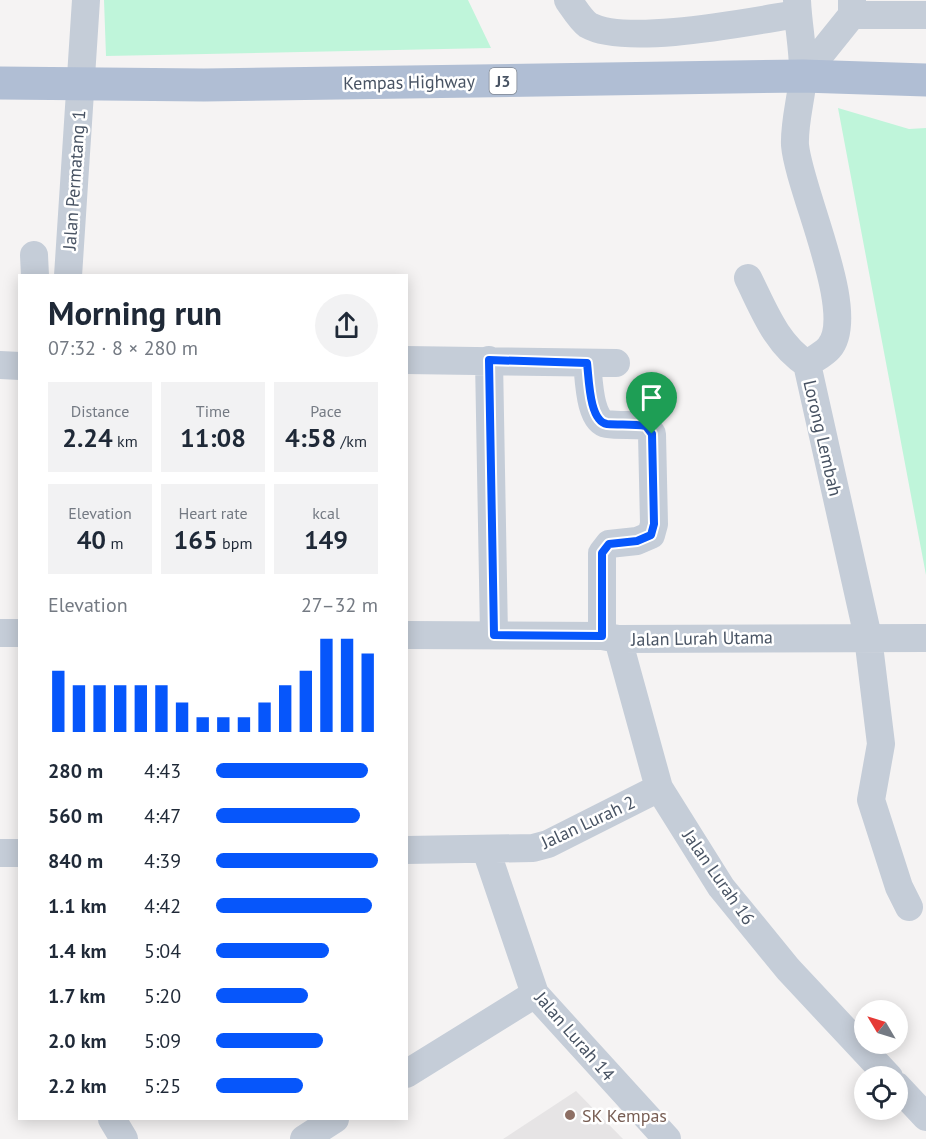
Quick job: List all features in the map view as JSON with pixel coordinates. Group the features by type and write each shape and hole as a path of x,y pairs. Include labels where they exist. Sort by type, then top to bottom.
{"main road":[{"name":"Kempas Highway","path":"0,83 204,85 803,76 926,80"}],"street":[{"name":"Jalan Permatang 1","path":"68,274 86,0"},
{"path":"568,0 587,24 611,33 696,31 797,7"},
{"name":"Lorong Lembah","path":"797,7 803,76 795,143 798,171 832,274 837,311 835,335 830,348 807,364 868,637 881,744 871,801 899,888 909,907"},
{"path":"803,76 852,8 926,15"},
{"path":"748,278 776,334 792,355 807,364"},
{"path":"408,360 616,363"},
{"path":"489,360 494,635"},
{"name":"Jalan Lurah 16","path":"587,363 592,403 598,419 605,424 646,426 652,434 654,524 651,535 637,541 609,544 602,553 610,637 659,788 721,887 788,969 878,1066"},
{"path":"0,365 18,366"},
{"path":"0,633 18,633"},
{"name":"Jalan Lurah Utama","path":"408,635 926,638"},
{"name":"Jalan Lurah 2","path":"408,850 533,848 548,844 659,788"},
{"name":"Jalan Lurah 14","path":"486,850 536,994 667,1139"},
{"path":"0,853 18,853"},
{"path":"408,1073 536,994"},
{"path":"908,1098 926,1117"},
{"path":"113,1120 124,1139"},
{"path":"304,1139 333,1120"}],"shaded area":[{"name":"SK Kempas","path":"576,1091 623,1139 503,1139"}],"green space":[{"path":"104,0 468,0 491,48 106,56"},
{"path":"838,108 909,129 926,128 926,575"}],"place":[{"name":"SK Kempas","path":"570,1115"}],"route":[{"path":"489,360 587,363 592,403 598,419 605,424 646,426 652,434 654,524 651,535 637,541 609,544 602,553 602,636 494,635 489,360"}]}
